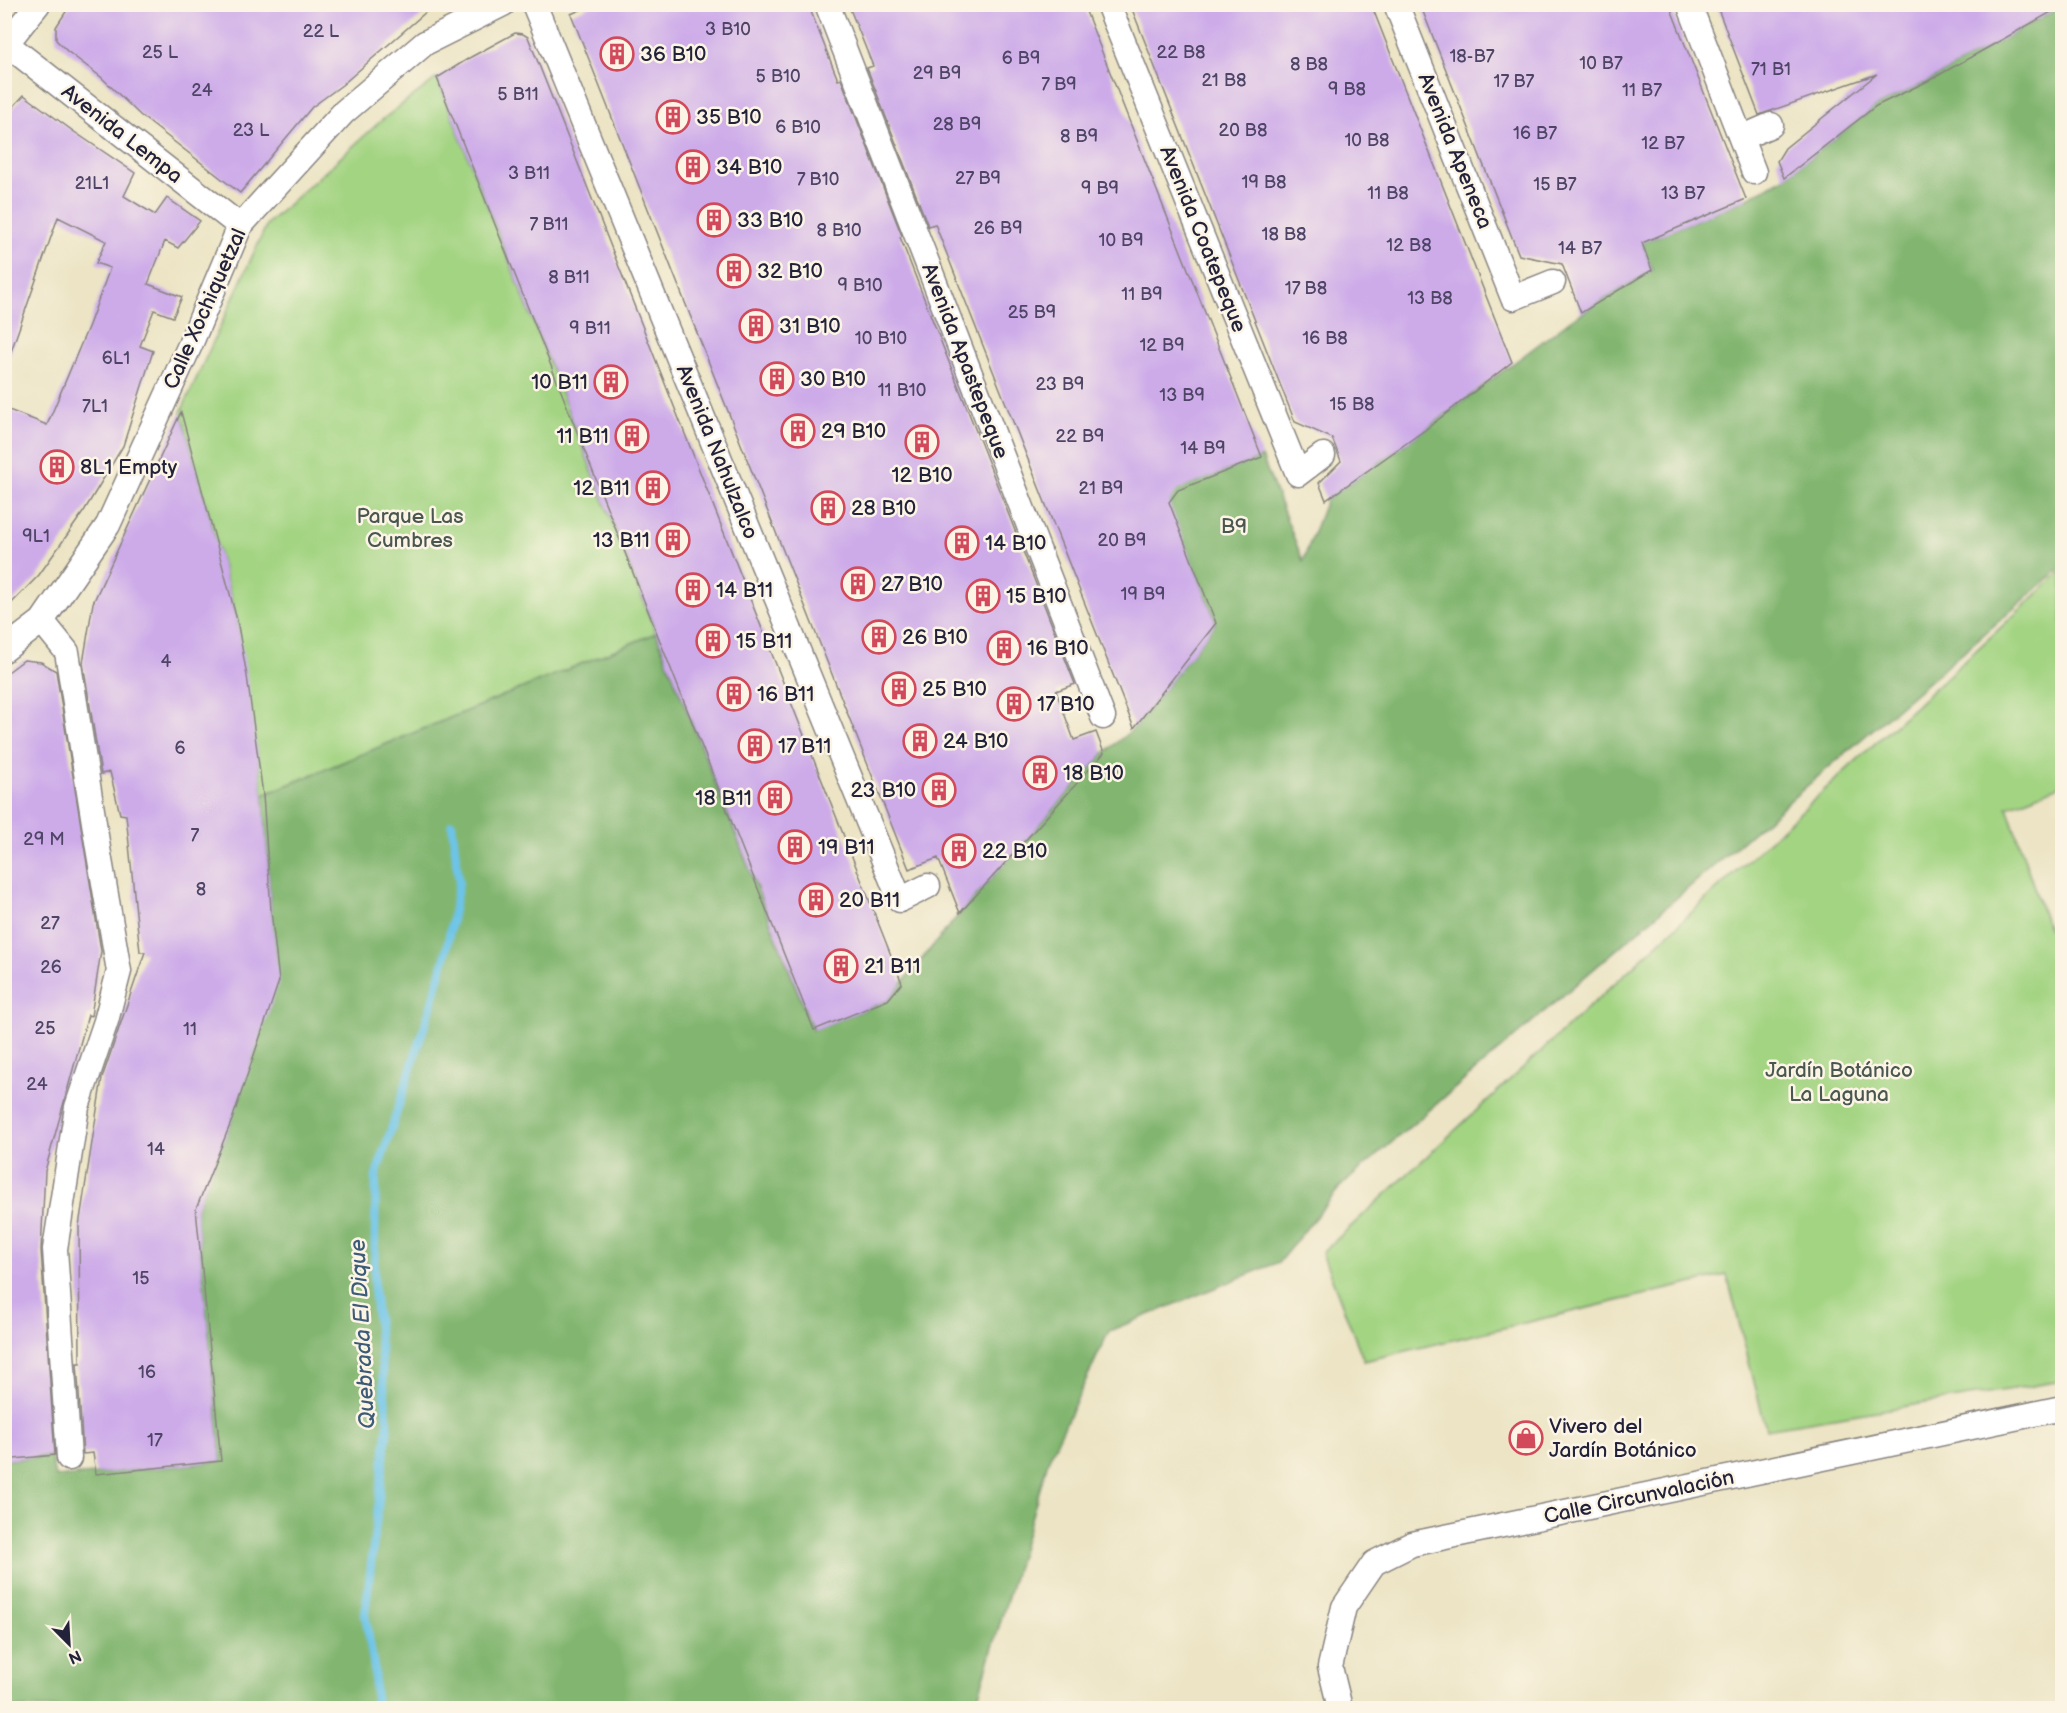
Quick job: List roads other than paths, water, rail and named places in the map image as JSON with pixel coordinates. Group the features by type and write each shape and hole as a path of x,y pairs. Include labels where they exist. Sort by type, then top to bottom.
{"street":[{"path":"5,45 38,4"},
{"name":"Calle Xochiquetzal","path":"4,650 42,621 108,525 190,345 240,226 353,104 425,43 503,4"},
{"name":"Avenida Nahulzalco","path":"534,4 900,900 928,886"},
{"name":"Avenida Apastepeque","path":"827,4 1103,717"},
{"name":"Avenida Coatepeque","path":"1108,4 1298,474 1323,455"},
{"name":"Avenida Apeneca","path":"1396,4 1514,298 1553,282"},
{"path":"1689,4 1754,172"},
{"name":"Avenida Lempa","path":"5,45 240,226"},
{"path":"1741,138 1771,125"},
{"path":"42,621 67,652 120,971 77,1107 55,1249 69,1458"},
{"name":"Calle Circunvalación","path":"1340,1708 1330,1667 1344,1607 1374,1563 1412,1544 2062,1408"}],"waterway":[{"name":"Quebrada El Dique","path":"376,1708 374,1667 365,1614 388,1425 374,1288 376,1176 445,957 459,882 452,824"}],"place":[{"name":"36 B10","path":"617,54"},
{"name":"35 B10","path":"673,117"},
{"name":"34 B10","path":"693,167"},
{"name":"33 B10","path":"714,220"},
{"name":"32 B10","path":"734,271"},
{"name":"31 B10","path":"756,326"},
{"name":"30 B10","path":"777,379"},
{"name":"10 B11","path":"611,382"},
{"name":"29 B10","path":"798,431"},
{"name":"11 B11","path":"632,436"},
{"name":"12 B10","path":"922,442"},
{"name":"8L1 Empty","path":"57,467"},
{"name":"12 B11","path":"653,488"},
{"name":"28 B10","path":"828,508"},
{"name":"13 B11","path":"673,540"},
{"name":"14 B10","path":"962,543"},
{"name":"27 B10","path":"858,584"},
{"name":"14 B11","path":"693,590"},
{"name":"15 B10","path":"983,596"},
{"name":"26 B10","path":"879,637"},
{"name":"15 B11","path":"713,641"},
{"name":"16 B10","path":"1004,648"},
{"name":"25 B10","path":"899,689"},
{"name":"16 B11","path":"734,694"},
{"name":"17 B10","path":"1014,704"},
{"name":"24 B10","path":"920,741"},
{"name":"17 B11","path":"755,746"},
{"name":"18 B10","path":"1040,773"},
{"name":"23 B10","path":"939,790"},
{"name":"18 B11","path":"775,798"},
{"name":"19 B11","path":"795,847"},
{"name":"22 B10","path":"959,851"},
{"name":"20 B11","path":"816,900"},
{"name":"21 B11","path":"841,966"},
{"name":"Vivero del Jardín Botánico","path":"1526,1438"}],"park label":[{"name":"B9","path":"1234,526"},
{"name":"Parque Las Cumbres","path":"410,528"},
{"name":"Jardín Botánico La Laguna","path":"1839,1082"}]}
